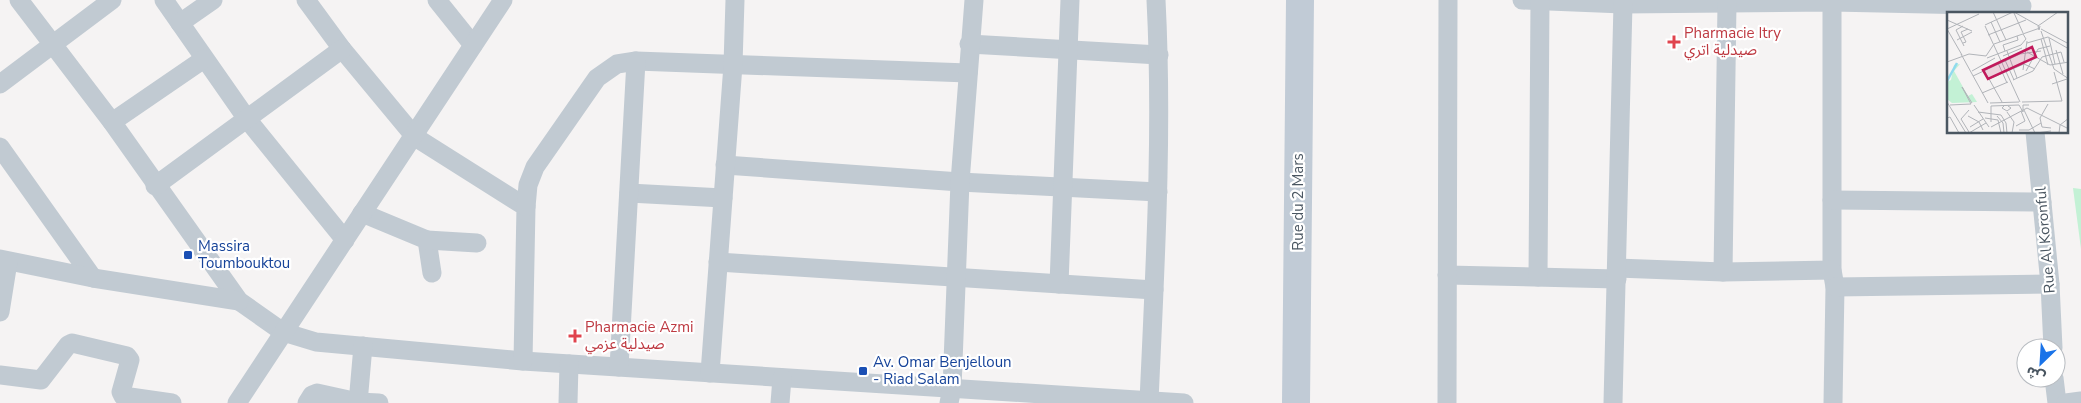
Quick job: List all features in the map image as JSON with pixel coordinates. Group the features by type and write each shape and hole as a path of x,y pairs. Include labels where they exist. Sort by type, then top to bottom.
{"street":[{"path":"19,0 112,122 239,301 282,332 316,342 523,361 782,378 950,395 1149,400 1184,403"},
{"path":"0,84 112,0"},
{"path":"164,0 247,119 345,240"},
{"path":"180,23 213,0"},
{"path":"306,0 342,49 415,137 526,207"},
{"path":"437,0 473,45"},
{"path":"237,403 362,212 415,137 503,0"},
{"path":"710,374 733,65 734,0"},
{"path":"950,395 960,182 969,44 974,0"},
{"path":"1059,284 1070,49 1070,0"},
{"path":"1149,400 1158,192 1159,55 1156,0"},
{"name":"Rue du 2 Mars","path":"1296,403 1300,0"},
{"path":"1447,403 1448,0"},
{"path":"1522,0 1623,4 1832,2 2022,7"},
{"path":"1538,277 1540,1"},
{"path":"1832,2 1833,403"},
{"path":"1613,403 1623,4"},
{"path":"1723,272 1727,4"},
{"path":"969,44 1159,55"},
{"path":"156,186 342,49"},
{"path":"112,122 204,59"},
{"path":"619,367 636,61"},
{"path":"523,361 528,185 535,167 597,78 617,64 636,61 968,73"},
{"name":"Rue Al Koronful","path":"2035,134 2050,284 2053,338"},
{"path":"0,147 93,278"},
{"path":"726,165 960,182 1158,192"},
{"path":"629,193 723,198"},
{"path":"1832,200 2042,202"},
{"path":"362,212 427,240 477,243"},
{"path":"427,240 432,273"},
{"path":"0,312 4,261 93,278 239,301"},
{"path":"718,262 956,279 1154,290"},
{"path":"1447,275 1538,277 1723,272 1834,278 2050,284"},
{"path":"0,374 41,380 68,345 72,343 128,356 130,360 121,392 124,396 133,401 172,403"},
{"path":"358,402 363,346"},
{"path":"568,403 569,364"},
{"path":"780,403 782,378"},
{"path":"2055,388 2057,403"},
{"path":"307,403 312,395 317,393 358,402 379,403"},
{"path":"2066,403 2081,401"}],"green space":[{"path":"2073,188 2081,189 2081,249"}],"place":[{"name":"Pharmacie Itry صيدلية اتري","path":"1674,42"},
{"name":"Massira Toumbouktou","path":"188,255"},
{"name":"Pharmacie Azmi صيدلية عزمي","path":"575,336"},
{"name":"Av. Omar Benjelloun - Riad Salam","path":"863,371"}]}
